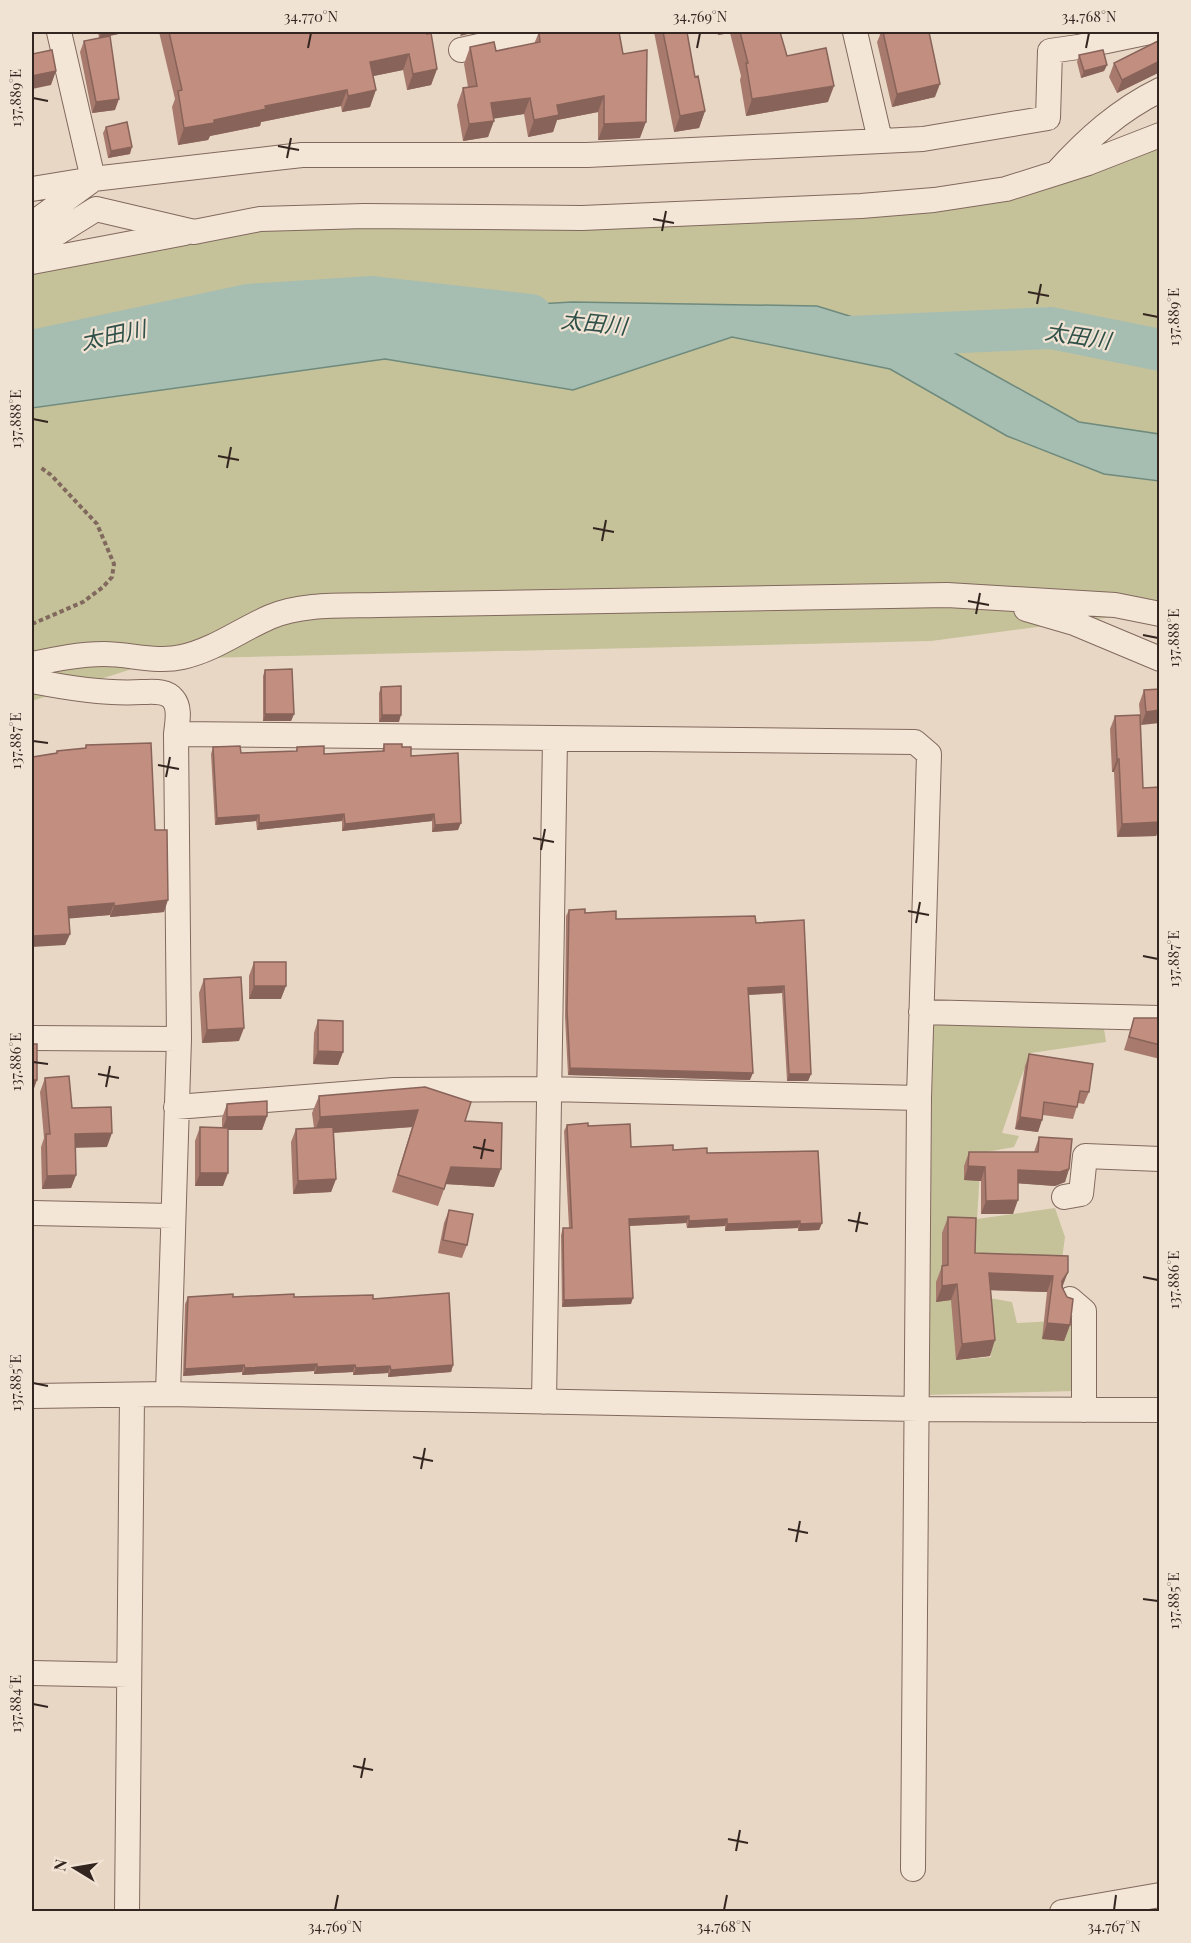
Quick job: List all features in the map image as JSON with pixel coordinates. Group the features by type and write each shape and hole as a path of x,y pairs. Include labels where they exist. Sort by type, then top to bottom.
{"street":[{"path":"59,32 93,179"},
{"path":"461,50 543,32"},
{"path":"855,32 880,140"},
{"path":"32,189 93,179 302,155 587,155 923,139 1048,118 1050,51 1078,48 1150,32"},
{"path":"1055,174 1087,139 1140,99 1160,90"},
{"path":"32,262 260,219 364,216 582,218 861,206 934,200 1006,189 1088,164 1160,135"},
{"path":"32,224 93,179"},
{"path":"32,240 51,237 96,209 194,232"},
{"path":"32,664 72,656 104,654 163,659 180,658 203,652 271,617 298,609 379,604 947,595 1115,605 1160,614"},
{"path":"1015,600 1023,608 1074,623 1160,659"},
{"path":"32,681 78,689 128,693 162,692 172,697 178,708 176,734 179,1039 168,1394"},
{"path":"176,734 915,742 929,754 919,1098 913,1869"},
{"path":"544,1402 555,739"},
{"path":"921,1012 1160,1018"},
{"path":"32,1038 179,1039"},
{"path":"176,1107 394,1090 549,1089 919,1098"},
{"path":"1064,1197 1081,1194 1085,1156 1160,1159"},
{"path":"32,1213 173,1216"},
{"path":"1070,1299 1084,1311 1084,1410"},
{"path":"32,1396 168,1394 917,1409 1160,1410"},
{"path":"127,1911 132,1395"},
{"path":"32,1673 129,1675"},
{"path":"1062,1911 1160,1895"}],"path":[{"path":"32,624 83,602 112,577 114,564 97,524 51,475 40,467"}],"shaded area":[{"path":"1159,140 1159,611 931,641 163,659 32,701 32,265 260,219 793,209 1026,183"},
{"path":"1102,1016 1106,1042 1031,1053 1002,1133 1019,1136 1014,1147 981,1153 977,1219 1055,1208 1065,1237 1062,1259 962,1264 956,1360 991,1357 984,1297 1012,1302 1017,1323 1076,1320 1075,1391 928,1395 933,1021"}],"water":[{"path":"572,302 817,306 937,343 1079,422 1159,434 1159,481 1104,474 1007,436 890,369 732,337 573,390 385,359 32,408 32,352 265,320"}],"building":[{"path":"169,32 427,32 427,34 431,33 437,69 413,74 409,54 370,62 376,90 348,96 347,90 265,106 266,109 214,120 214,123 184,128 178,91 182,90"},
{"path":"539,32 619,32 623,54 647,50 646,122 604,124 604,96 557,105 559,115 534,120 530,98 491,103 494,121 469,124 463,88 477,86 470,47 494,42 496,51 540,42"},
{"path":"663,32 687,32 695,77 698,76 705,111 680,116"},
{"path":"740,32 780,32 787,56 826,48 834,86 752,99 746,63 748,63"},
{"path":"883,32 929,32 940,84 897,94"},
{"path":"110,36 119,99 96,102 84,41"},
{"path":"1158,41 1160,61 1122,80 1114,63"},
{"path":"52,50 56,71 32,76 32,54"},
{"path":"1103,50 1107,65 1084,71 1079,55"},
{"path":"127,122 132,147 111,151 106,127"},
{"path":"292,669 294,714 265,714 265,670"},
{"path":"401,686 401,715 382,715 381,687"},
{"path":"1160,689 1160,710 1146,712 1144,690"},
{"path":"1140,715 1143,788 1160,787 1160,822 1122,824 1115,716"},
{"path":"151,743 155,830 167,830 168,900 114,906 114,903 68,907 70,934 32,936 33,757 57,753 57,751 86,748 86,745"},
{"path":"384,744 402,744 402,747 411,747 411,756 458,753 461,823 435,825 434,814 345,824 344,814 259,823 259,815 217,818 213,747 240,746 241,753 297,751 297,747 324,746 324,754 384,751"},
{"path":"585,909 585,913 616,911 616,919 755,916 756,923 804,920 811,1074 789,1074 784,986 748,988 753,1073 570,1068 567,1010 569,910"},
{"path":"254,962 286,962 286,986 254,986"},
{"path":"241,977 244,1028 207,1030 204,979"},
{"path":"1134,1018 1160,1018 1160,1045 1129,1037"},
{"path":"318,1020 343,1021 343,1052 318,1051"},
{"path":"32,1044 37,1044 37,1080 32,1080"},
{"path":"1029,1054 1093,1064 1089,1092 1080,1091 1077,1107 1044,1102 1042,1120 1020,1117"},
{"path":"69,1076 72,1108 111,1107 112,1133 75,1134 76,1175 47,1176 46,1134 50,1134 45,1078"},
{"path":"425,1087 471,1102 465,1121 502,1123 501,1169 451,1167 444,1189 398,1175 418,1110 320,1117 319,1096"},
{"path":"267,1101 267,1116 227,1117 227,1104"},
{"path":"588,1123 588,1126 630,1124 631,1147 673,1145 673,1150 707,1148 707,1153 818,1151 822,1223 800,1224 800,1221 727,1224 727,1219 689,1221 689,1216 629,1219 633,1298 564,1300 563,1228 572,1228 567,1125"},
{"path":"200,1127 228,1128 228,1173 200,1173"},
{"path":"333,1127 336,1179 298,1181 296,1129"},
{"path":"1039,1137 1072,1139 1069,1169 1060,1172 1018,1170 1018,1200 986,1201 985,1167 968,1166 969,1152 1038,1152"},
{"path":"449,1210 473,1214 467,1245 443,1240"},
{"path":"948,1217 976,1218 975,1253 1068,1256 1068,1272 1062,1281 1062,1287 1067,1297 1073,1299 1070,1325 1047,1323 1053,1276 989,1273 995,1340 962,1344 957,1284 942,1286 942,1266 948,1265"},
{"path":"449,1293 453,1365 391,1370 390,1366 317,1367 317,1364 185,1369 188,1297 294,1294 294,1297 373,1295 373,1299"}],"waterway":[{"name":"太田川","path":"32,351 248,305 372,297 531,315"},
{"name":"太田川","path":"850,337 1051,328 1160,350"}]}
